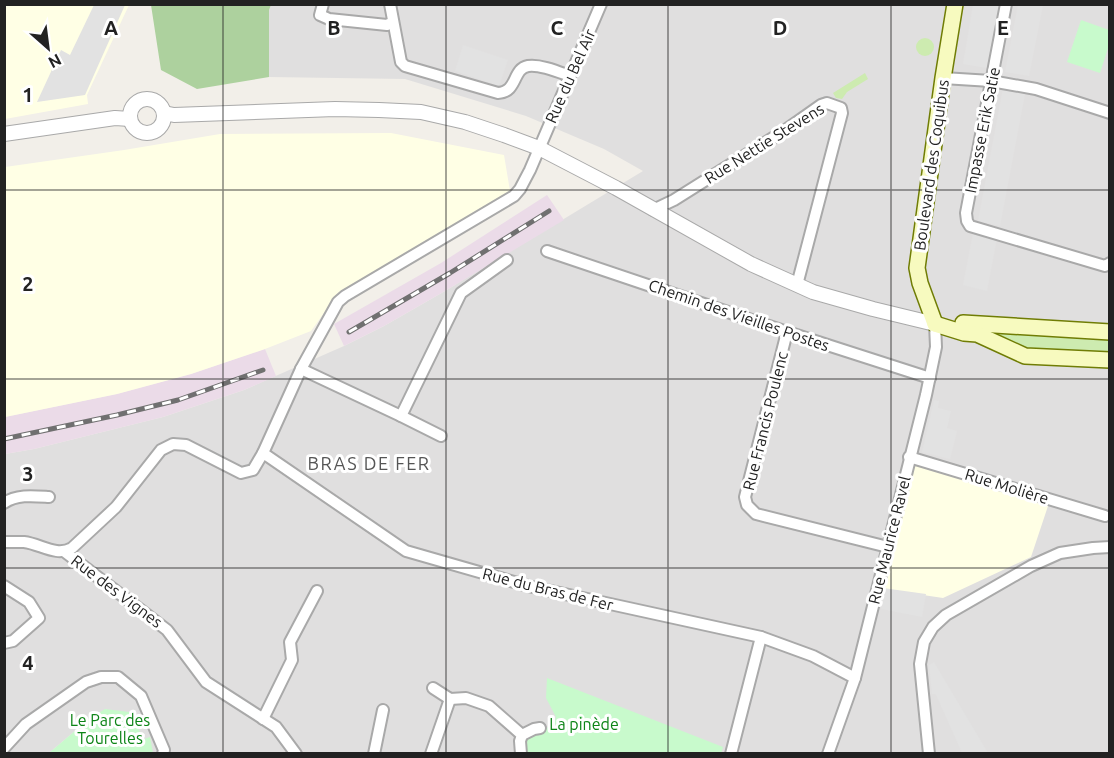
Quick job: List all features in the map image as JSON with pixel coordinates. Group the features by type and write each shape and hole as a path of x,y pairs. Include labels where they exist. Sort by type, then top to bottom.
{"main road":[{"name":"Boulevard des Coquibus","path":"935,324 924,297 917,268 955,4"},
{"path":"935,324 964,323 1110,332"},
{"path":"935,324 964,333 977,334 1025,356 1110,360"}],"street":[{"path":"323,4 320,15 329,19 387,24 393,22"},
{"path":"390,4 401,62 405,66 498,93 510,90 523,68 530,66 550,69 570,76"},
{"name":"Rue du Bel Air","path":"263,453 301,369 338,302 514,196 520,189 601,4"},
{"name":"Impasse Erik Satie","path":"1005,4 966,213 967,221 970,226 1096,264 1105,266 1110,263"},
{"path":"943,78 991,81 1036,89 1110,113"},
{"path":"145,99 155,101 164,113 161,126 157,131 151,133 135,129 130,119 135,104 145,99"},
{"name":"Rue Nettie Stevens","path":"653,210 674,200 821,105 827,103 842,108 797,285"},
{"path":"164,113 174,115 335,110 421,112 465,122 539,148 616,188 751,264 813,292 935,324"},
{"path":"4,134 115,118 130,119"},
{"name":"Chemin des Vieilles Postes","path":"548,251 930,378"},
{"path":"401,416 461,293 507,260"},
{"name":"Rue Maurice Ravel","path":"828,753 855,678 888,547 930,378 936,347 935,324"},
{"name":"Rue Francis Poulenc","path":"787,332 745,497 747,505 756,514 888,547"},
{"path":"301,369 441,436"},
{"path":"4,542 25,542 65,552 72,548 116,507 161,450 173,444 186,445 241,473 253,470 263,453"},
{"name":"Rue du Bras de Fer","path":"263,453 406,551 528,586 761,637 813,656 855,678"},
{"name":"Rue Molière","path":"909,457 1105,516"},
{"path":"4,503 12,498 49,497"},
{"path":"929,753 920,664 924,642 933,627 946,615 1031,566 1060,554 1110,547"},
{"name":"Rue des Vignes","path":"65,552 167,630 206,682 276,728 296,753"},
{"path":"4,586 28,602 39,618 13,641 4,643"},
{"path":"263,719 292,660 290,642 317,591"},
{"path":"731,753 761,637"},
{"path":"4,748 26,724 86,682 101,677 118,677 141,696 164,750 163,753"},
{"path":"433,688 450,699 466,698 489,706 522,735"},
{"path":"432,753 450,699"},
{"path":"374,753 383,710"},
{"path":"521,753 522,735 540,728"}],"shaded area":[{"path":"5,5 129,5 87,95 88,104 5,119"},
{"path":"94,5 125,5 85,95 37,102 61,50 70,55"},
{"path":"271,5 1109,5 1109,753 97,753 144,739 106,709 89,719 49,753 5,754 5,454 163,417 244,390 344,346 445,291 643,171 604,149 526,116 405,79 269,77 269,10"},
{"path":"973,5 999,5 987,68 963,64"},
{"path":"1018,5 1043,5 1029,76 1005,72"},
{"path":"463,45 508,60 499,86 455,71"},
{"path":"1003,88 1025,94 1000,226 978,221"},
{"path":"391,133 504,155 510,191 339,292 311,331 191,374 117,394 5,417 5,167 220,134"},
{"path":"547,195 564,220 384,326 344,346 334,324 441,263"},
{"path":"973,233 997,238 987,291 963,285"},
{"path":"265,349 276,376 244,390 163,417 5,454 5,417 117,394 191,374"},
{"path":"934,400 939,401 938,408 951,411 947,428 957,431 950,459 922,452"},
{"path":"915,463 1048,506 1031,557 943,598 883,589"},
{"path":"883,588 926,594 922,617 881,609"},
{"path":"934,662 988,753 962,753 937,697 932,694 929,665"}],"green space":[{"path":"151,5 271,5 269,10 269,77 197,89 161,70"},
{"path":"1081,20 1109,30 1109,45 1100,73 1067,62"},
{"path":"925,38 931,41 934,47 931,53 925,56 919,53 916,47 919,41"},
{"path":"865,73 868,79 847,92 842,99 836,98 833,93"},
{"path":"968,326 1109,338 1109,355 1021,349"},
{"name":"La pinède","path":"547,678 723,747 721,754 525,754 523,740 540,728 553,727 556,717 546,698"},
{"name":"Le Parc des Tourelles","path":"105,709 129,712 144,739 150,737 153,753 49,753 89,719"}],"railway":[{"path":"349,332 450,273 549,211"},
{"path":"4,439 178,400 263,370"}],"district":[{"name":"BRAS DE FER","path":"369,463"}]}
